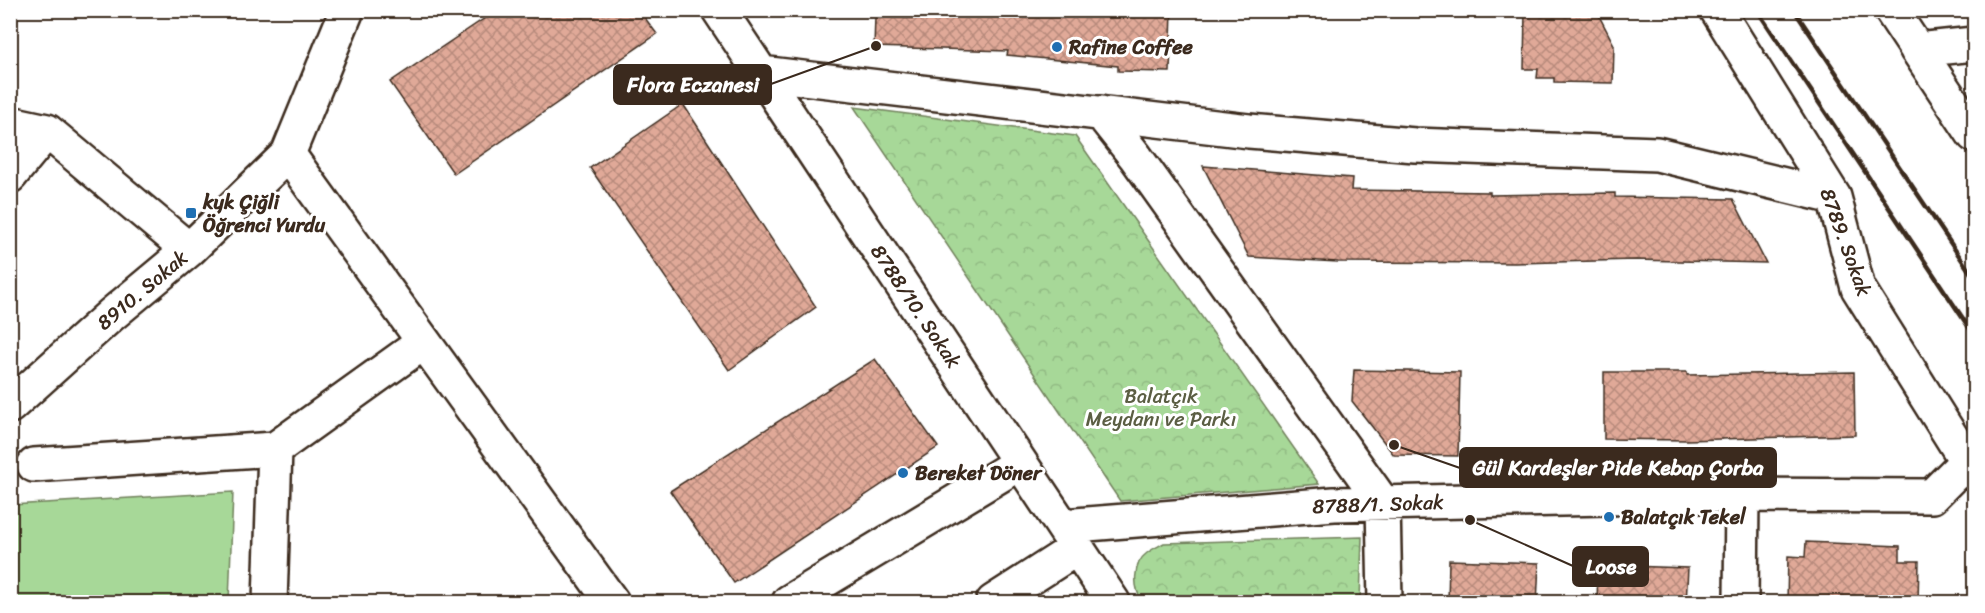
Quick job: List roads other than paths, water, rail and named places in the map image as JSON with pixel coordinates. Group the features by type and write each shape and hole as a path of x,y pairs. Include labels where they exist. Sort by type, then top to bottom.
{"street":[{"name":"8910. Sokak","path":"10,406 111,315 189,250 288,154 348,10"},
{"name":"8788/10. Sokak","path":"719,10 1113,603"},
{"name":"8789. Sokak","path":"1717,10 1834,197 1858,288 1971,467"},
{"path":"1891,10 1974,135"},
{"path":"1917,50 1974,44"},
{"path":"761,73 1249,131 1415,146 1657,154 1834,197"},
{"path":"1101,113 1135,156 1383,503 1385,603"},
{"path":"10,123 47,131 189,250"},
{"path":"10,176 47,131"},
{"path":"288,154 612,603"},
{"path":"34,465 275,448 424,342"},
{"path":"270,603 275,448"},
{"path":"789,603 1020,463"},
{"name":"8788/1. Sokak","path":"1070,537 1334,504 1742,495 1932,496 1971,467"},
{"path":"1741,603 1742,495"},
{"path":"993,603 1070,537"}],"railway":[{"path":"1757,10 1974,335"},
{"path":"1794,10 1974,278"}],"place":[{"name":"Flora Eczanesi","path":"876,46"},
{"name":"Rafine Coffee","path":"1057,47"},
{"name":"kyk Çiğli Öğrenci Yurdu","path":"191,213"},
{"name":"Gül Kardeşler Pide Kebap Çorba","path":"1394,445"},
{"name":"Bereket Döner","path":"903,473"},
{"name":"Balatçık Tekel","path":"1609,517"},
{"name":"Loose","path":"1470,520"}],"park label":[{"name":"Balatçık Meydanı ve Parkı","path":"1161,408"}]}
